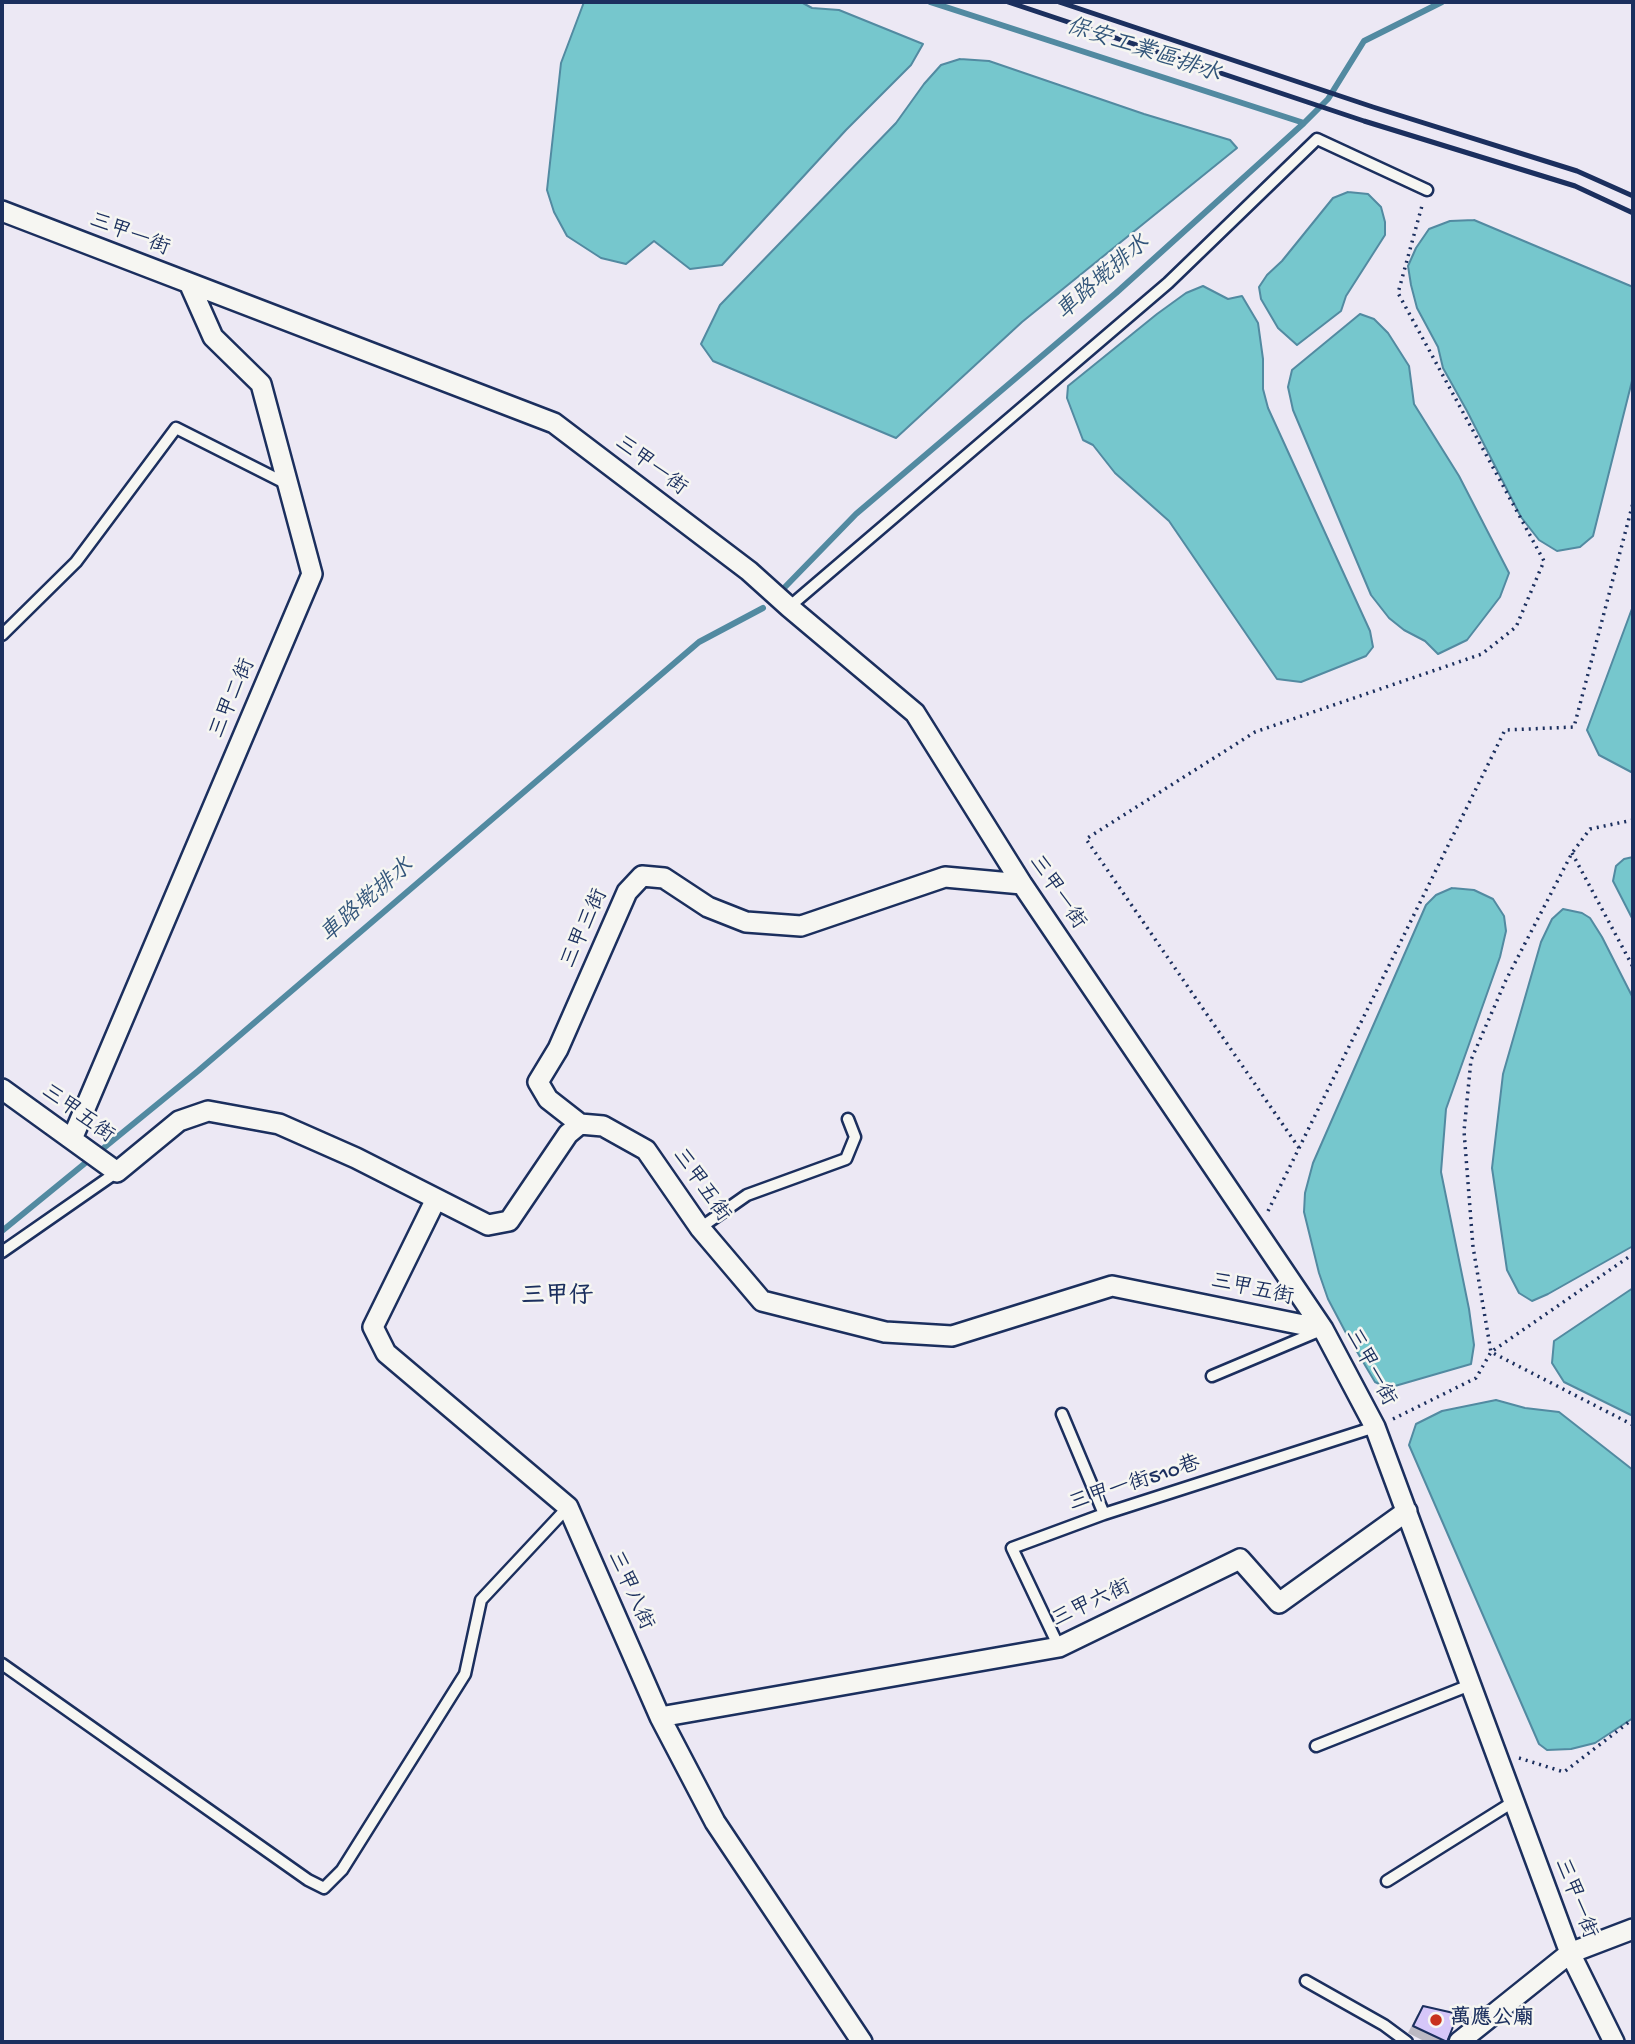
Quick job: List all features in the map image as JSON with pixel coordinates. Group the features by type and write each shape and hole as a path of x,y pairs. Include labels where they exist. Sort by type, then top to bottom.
{"street":[{"name":"三甲一街","path":"2,211 554,424 749,571 915,713 1022,884 1323,1329 1375,1427 1570,1953 1614,2042"},
{"name":"三甲二街","path":"72,1139 312,574 261,384 213,337 189,283"},
{"name":"三甲三街","path":"580,1124 548,1099 538,1083 558,1048 627,892 642,876 664,878 708,907 746,922 801,926 945,877 1022,884"},
{"name":"三甲五街","path":"2,1089 117,1172 179,1121 208,1111 279,1124 356,1158 488,1225 509,1221 568,1134 580,1124 603,1126 646,1150 699,1228 762,1301 885,1332 952,1336 1112,1286 1323,1329"},
{"name":"三甲八街","path":"436,1199 373,1327 386,1353 568,1507 660,1717 715,1822 862,2042"},
{"name":"三甲六街","path":"660,1717 1059,1647 1240,1559 1279,1602 1407,1511"},
{"path":"1459,2042 1570,1953 1633,1929"}],"lane":[{"path":"789,607 1168,283 1317,139 1427,190"},
{"path":"2,635 76,562 176,428 288,484"},
{"path":"699,1228 747,1195 846,1159 855,1137 848,1119"},
{"path":"2,1252 117,1172"},
{"path":"1212,1376 1323,1329"},
{"path":"1062,1414 1104,1514"},
{"name":"三甲一街510巷","path":"1059,1647 1012,1548 1104,1514 1375,1427"},
{"path":"2,1664 324,1888 342,1870 465,1674 481,1600 568,1507"},
{"path":"1316,1746 1470,1685"},
{"path":"1387,1881 1513,1802"},
{"path":"1306,1981 1384,2025 1407,2042"}],"path":[{"path":"1299,1148 1086,839 1255,732 1482,654 1516,627 1544,561 1398,293 1427,190"},
{"path":"1257,1232 1505,730 1574,727 1633,503"},
{"path":"1491,1352 1473,1247 1464,1131 1471,1060 1506,980 1572,853 1590,829 1633,820"},
{"path":"1572,853 1633,967"},
{"path":"1375,1427 1476,1378 1491,1352 1633,1254"},
{"path":"1491,1352 1633,1425"},
{"path":"1494,1749 1564,1772 1633,1719"}],"water":[{"path":"584,2 801,2 812,8 839,10 923,44 911,65 846,130 722,265 690,269 654,241 626,264 601,258 567,236 554,212 547,190 561,63"},
{"path":"960,59 989,61 1230,140 1237,148 1022,322 896,438 713,361 701,344 720,305 896,123 941,65"},
{"path":"1348,192 1368,194 1381,207 1385,235 1346,296 1341,311 1297,345 1278,328 1261,299 1259,287 1333,198"},
{"path":"1474,220 1633,287 1633,377 1593,536 1580,547 1557,551 1539,540 1521,517 1443,368 1438,347 1417,308 1408,266 1416,248 1429,229 1450,221"},
{"path":"1203,286 1228,299 1242,296 1258,323 1263,359 1263,389 1268,408 1370,631 1373,647 1366,656 1301,682 1277,679 1169,521 1115,473 1093,445 1083,440 1067,398 1068,386 1157,314 1186,293"},
{"path":"1360,314 1374,319 1388,333 1409,366 1414,404 1459,476 1509,573 1500,597 1467,640 1438,654 1425,641 1389,618 1371,595 1293,410 1288,387 1292,370"},
{"path":"1633,606 1633,773 1599,755 1587,730"},
{"path":"1633,857 1633,920 1613,881 1616,866 1624,859"},
{"path":"1452,888 1474,890 1493,899 1504,916 1506,931 1500,957 1446,1109 1441,1172 1474,1345 1471,1364 1388,1388 1375,1382 1328,1299 1304,1212 1305,1193 1313,1163 1426,905 1436,895"},
{"path":"1563,909 1582,913 1590,918 1633,998 1633,1246 1532,1301 1519,1293 1507,1270 1492,1168 1503,1074 1541,942 1552,919"},
{"path":"1633,1288 1633,1416 1564,1382 1552,1363 1554,1341"},
{"path":"1496,1400 1525,1408 1559,1412 1633,1470 1633,1718 1595,1743 1571,1749 1547,1750 1539,1744 1409,1445 1416,1424 1442,1411"}],"building":[{"name":"萬應公廟","path":"1423,2006 1458,2014 1447,2042 1413,2026"}],"waterway":[{"name":"保安工業區排水","path":"930,2 1304,123"},
{"name":"車路墘排水","path":"785,587 856,514 1116,293 1304,123 1328,99 1364,41 1442,2"},
{"name":"車路墘排水","path":"2,1231 198,1071 699,642 763,608"}],"railway":[{"path":"1008,2 1364,121 1575,186 1633,213"},
{"path":"1059,2 1373,107 1577,171 1633,196"}],"place":[{"name":"萬應公廟","path":"1436,2020"}],"district":[{"name":"三甲仔","path":"557,1298"}]}
